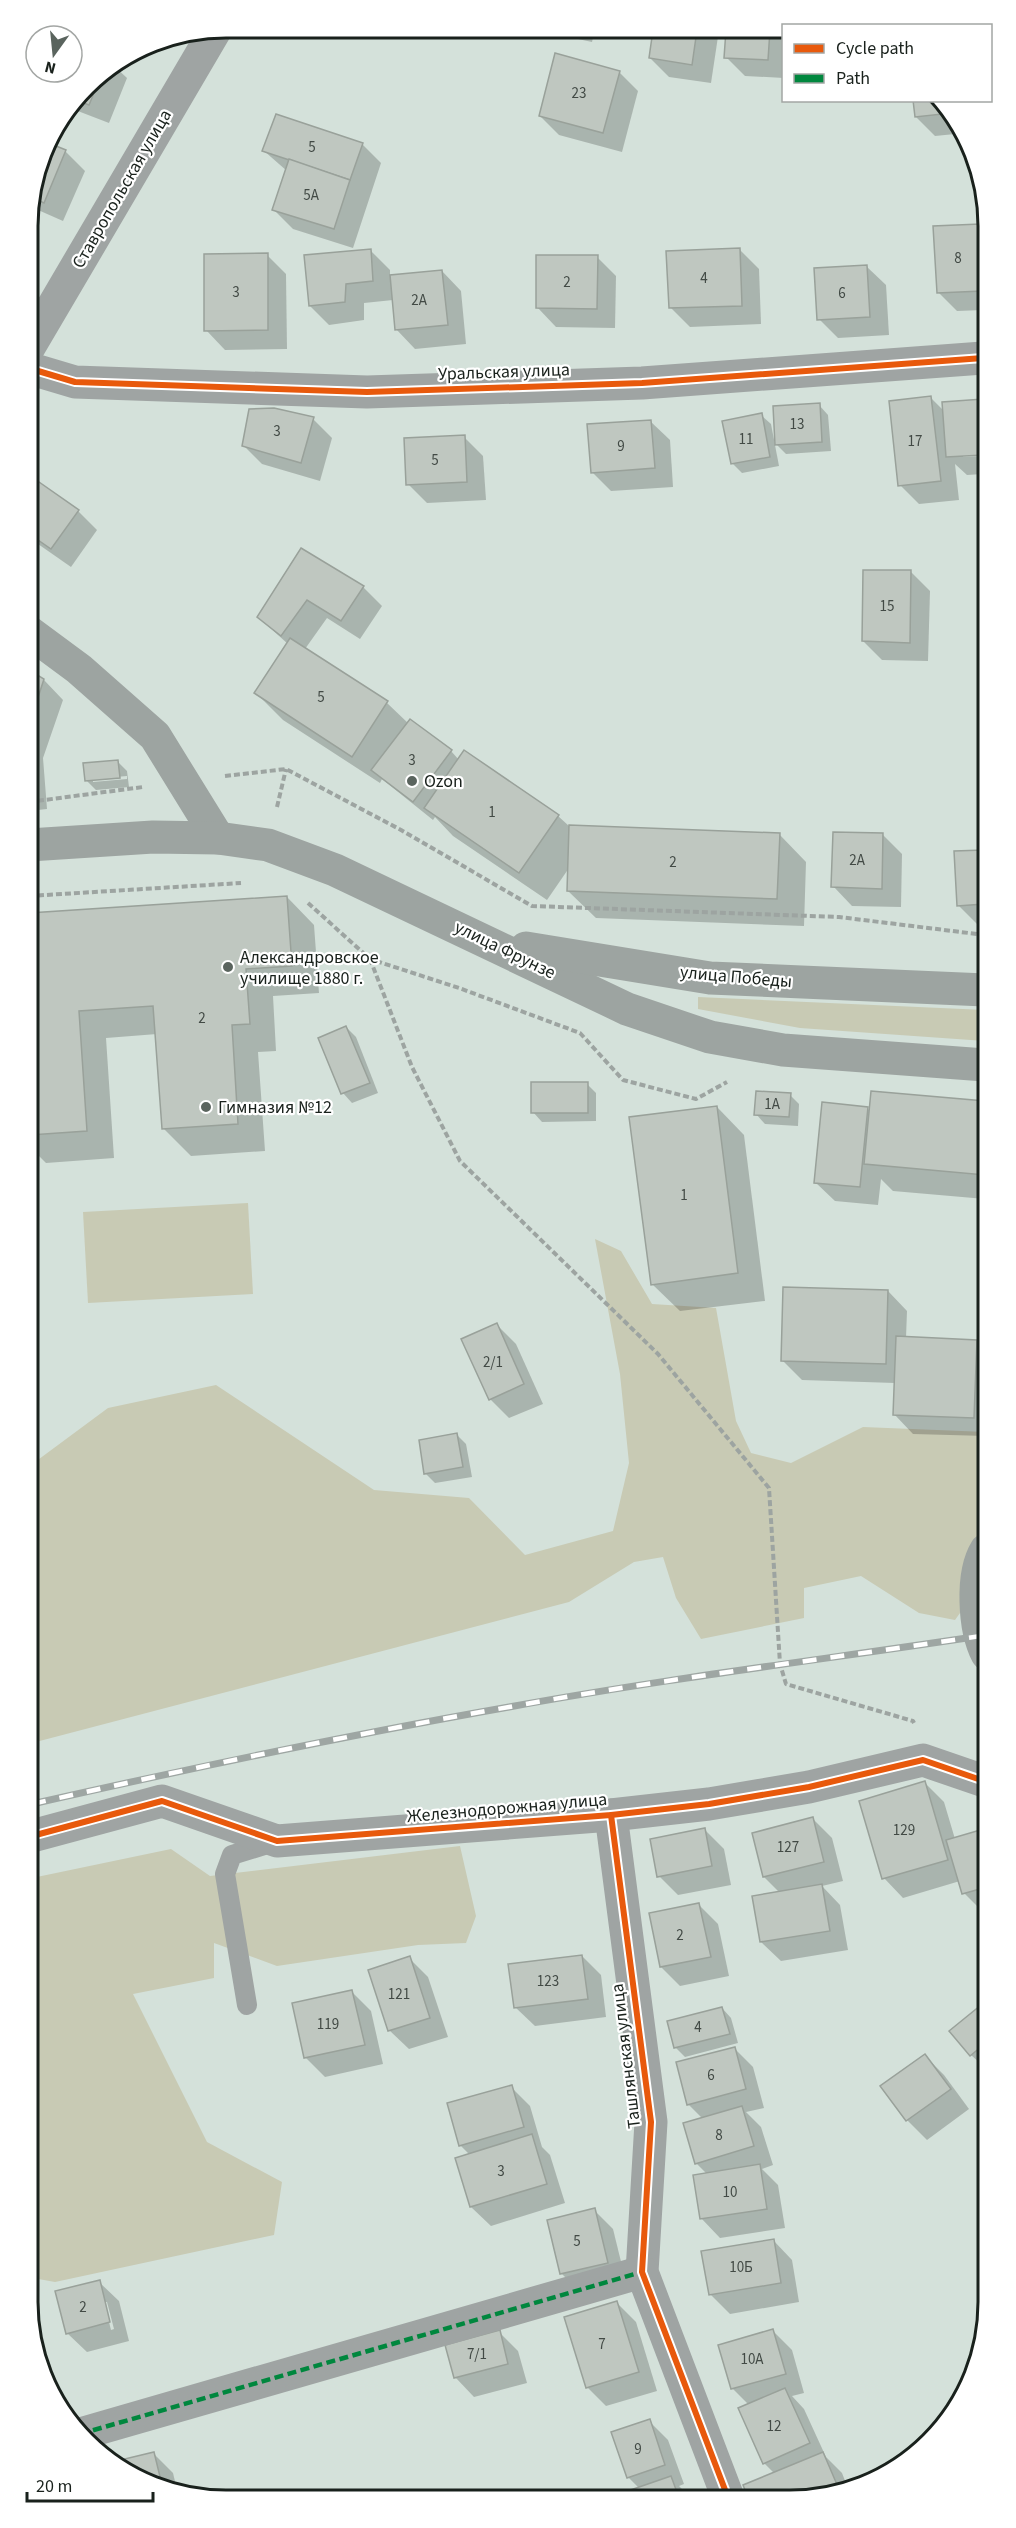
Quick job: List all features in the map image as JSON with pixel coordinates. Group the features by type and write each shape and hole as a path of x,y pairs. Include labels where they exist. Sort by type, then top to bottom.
{"main road":[{"path":"38,639 79,669 156,736 218,838"},
{"name":"улица Фрунзе","path":"38,844 153,837 218,838 268,845 335,870 627,1009 710,1037 783,1050 978,1064"},
{"name":"улица Победы","path":"489,942 710,978 978,990"},
{"path":"978,1577 975,1605 978,1617"}],"street":[{"name":"Ставропольская улица","path":"38,332 211,38"},
{"name":"Уральская улица","path":"38,371 75,382 367,392 642,383 978,358"},
{"name":"Железнодорожная улица","path":"38,1834 162,1801 277,1841 610,1815 709,1804 809,1787 923,1760 978,1779"},
{"name":"Ташлянская улица","path":"610,1815 651,2122 642,2272 725,2490"},
{"path":"89,2431 642,2272"}],"lane":[{"path":"247,2005 225,1874 232,1855 277,1841"}],"path":[{"path":"38,801 286,769 401,830 532,906 839,917 978,934"},
{"path":"38,895 249,882"},
{"path":"300,896 370,959 459,988"},
{"path":"370,959 412,1067 460,1161 658,1354 769,1488 780,1664 786,1684 913,1720 947,1768"}],"green space":[{"path":"698,997 978,1010 978,1041 800,1028 698,1009"},
{"path":"248,1203 253,1294 88,1303 83,1212"},
{"path":"595,1239 621,1251 652,1304 716,1308 736,1421 751,1453 791,1463 863,1427 978,1432 978,1540 969,1552 965,1606 955,1620 919,1613 861,1576 804,1588 804,1618 701,1639 676,1598 663,1557 634,1562 569,1602 38,1741 38,1460 108,1408 216,1385 374,1490 469,1498 525,1555 613,1531 629,1463 620,1374"},
{"path":"460,1846 476,1916 466,1943 418,1945 277,1966 214,1943 214,1978 133,1994 207,2142 282,2182 274,2235 55,2282 38,2279 38,1877 171,1849 210,1876"}],"building":[{"path":"652,38 696,38 692,65 649,58"},
{"path":"725,38 769,38 768,60 724,58"},
{"path":"555,53 620,71 603,133 539,116"},
{"path":"95,91 89,105 83,103"},
{"path":"913,102 932,102 942,114 915,117"},
{"path":"276,114 363,143 350,180 262,151"},
{"path":"55,146 66,150 44,203 39,201 47,165"},
{"path":"289,159 350,180 334,229 272,210"},
{"path":"978,224 978,291 937,293 933,226"},
{"path":"740,248 742,306 669,308 666,251"},
{"path":"371,249 373,281 346,284 345,302 309,306 304,255"},
{"path":"268,253 268,330 204,331 204,254"},
{"path":"536,255 598,255 597,309 536,308"},
{"path":"867,265 870,317 817,320 814,268"},
{"path":"442,270 448,325 395,330 390,275"},
{"path":"931,396 941,481 898,486 889,401"},
{"path":"978,399 978,455 946,457 942,402"},
{"path":"820,403 822,442 775,445 773,406"},
{"path":"274,408 314,417 301,463 242,446 249,409"},
{"path":"762,413 770,457 731,464 722,421"},
{"path":"651,420 655,468 591,473 587,424"},
{"path":"465,435 467,482 406,485 404,438"},
{"path":"38,481 79,510 51,549 38,540"},
{"path":"301,548 364,586 341,621 307,600 281,636 257,617"},
{"path":"863,570 911,570 910,643 862,641"},
{"path":"290,638 388,701 352,757 254,693"},
{"path":"38,675 44,679 38,697"},
{"path":"410,719 452,750 413,802 371,770"},
{"path":"464,750 559,815 519,873 424,808"},
{"path":"118,760 120,778 85,781 83,763"},
{"path":"569,825 780,833 777,899 567,891"},
{"path":"833,832 883,833 882,889 831,887"},
{"path":"978,850 978,904 957,906 954,851"},
{"path":"287,896 292,966 246,969 250,1024 232,1025 238,1124 162,1129 153,1006 79,1011 87,1131 38,1134 38,912"},
{"path":"346,1026 370,1083 341,1094 318,1038"},
{"path":"531,1082 588,1082 588,1113 531,1113"},
{"path":"756,1091 791,1093 789,1117 754,1115"},
{"path":"871,1091 978,1100 978,1174 864,1164"},
{"path":"822,1102 868,1107 860,1187 814,1183"},
{"path":"717,1106 738,1273 651,1285 629,1117"},
{"path":"783,1287 888,1290 886,1364 781,1361"},
{"path":"497,1323 524,1384 489,1400 461,1339"},
{"path":"896,1336 977,1340 974,1418 893,1415"},
{"path":"457,1433 463,1467 424,1474 419,1440"},
{"path":"925,1781 948,1860 882,1879 859,1801"},
{"path":"813,1817 824,1862 763,1877 752,1833"},
{"path":"705,1828 712,1866 657,1877 650,1839"},
{"path":"978,1831 978,1890 962,1894 946,1840"},
{"path":"822,1884 830,1931 760,1942 752,1896"},
{"path":"699,1903 711,1957 660,1967 649,1913"},
{"path":"582,1955 588,1999 514,2008 508,1964"},
{"path":"410,1956 430,2018 388,2031 368,1970"},
{"path":"352,1990 365,2045 304,2058 292,2003"},
{"path":"722,2007 730,2034 674,2048 667,2021"},
{"path":"978,2007 978,2049 970,2056 949,2031"},
{"path":"735,2047 746,2089 687,2105 676,2062"},
{"path":"925,2054 951,2089 906,2121 880,2086"},
{"path":"512,2085 524,2127 459,2146 447,2103"},
{"path":"742,2106 754,2146 695,2164 683,2123"},
{"path":"532,2134 547,2184 470,2207 455,2158"},
{"path":"760,2164 767,2209 700,2219 693,2175"},
{"path":"595,2208 608,2263 560,2274 547,2220"},
{"path":"774,2239 781,2283 709,2295 701,2251"},
{"path":"100,2280 110,2322 66,2334 55,2291"},
{"path":"617,2301 639,2372 586,2388 564,2317"},
{"path":"773,2329 786,2374 731,2389 718,2345"},
{"path":"500,2330 508,2364 454,2378 445,2345"},
{"path":"785,2388 810,2443 763,2464 738,2408"},
{"path":"650,2419 665,2465 627,2478 611,2432"},
{"path":"154,2452 161,2479 142,2471 123,2459"},
{"path":"823,2452 837,2484 815,2489 790,2490 745,2490 743,2485"},
{"path":"671,2476 676,2490 630,2490"}],"railway":[{"path":"38,1803 270,1753 509,1707 688,1678 978,1636"}],"marked path":[{"path":"89,2431 642,2272"}],"cycle path":[{"path":"38,371 75,382 367,392 642,383 978,358"},
{"path":"38,1834 162,1801 277,1841 611,1815 709,1804 809,1787 923,1760 978,1779"},
{"path":"611,1815 651,2122 642,2272 725,2490"}],"place":[{"name":"Ozon","path":"412,781"},
{"name":"Александровское училище 1880 г.","path":"228,967"},
{"name":"Гимназия №12","path":"206,1107"}]}
